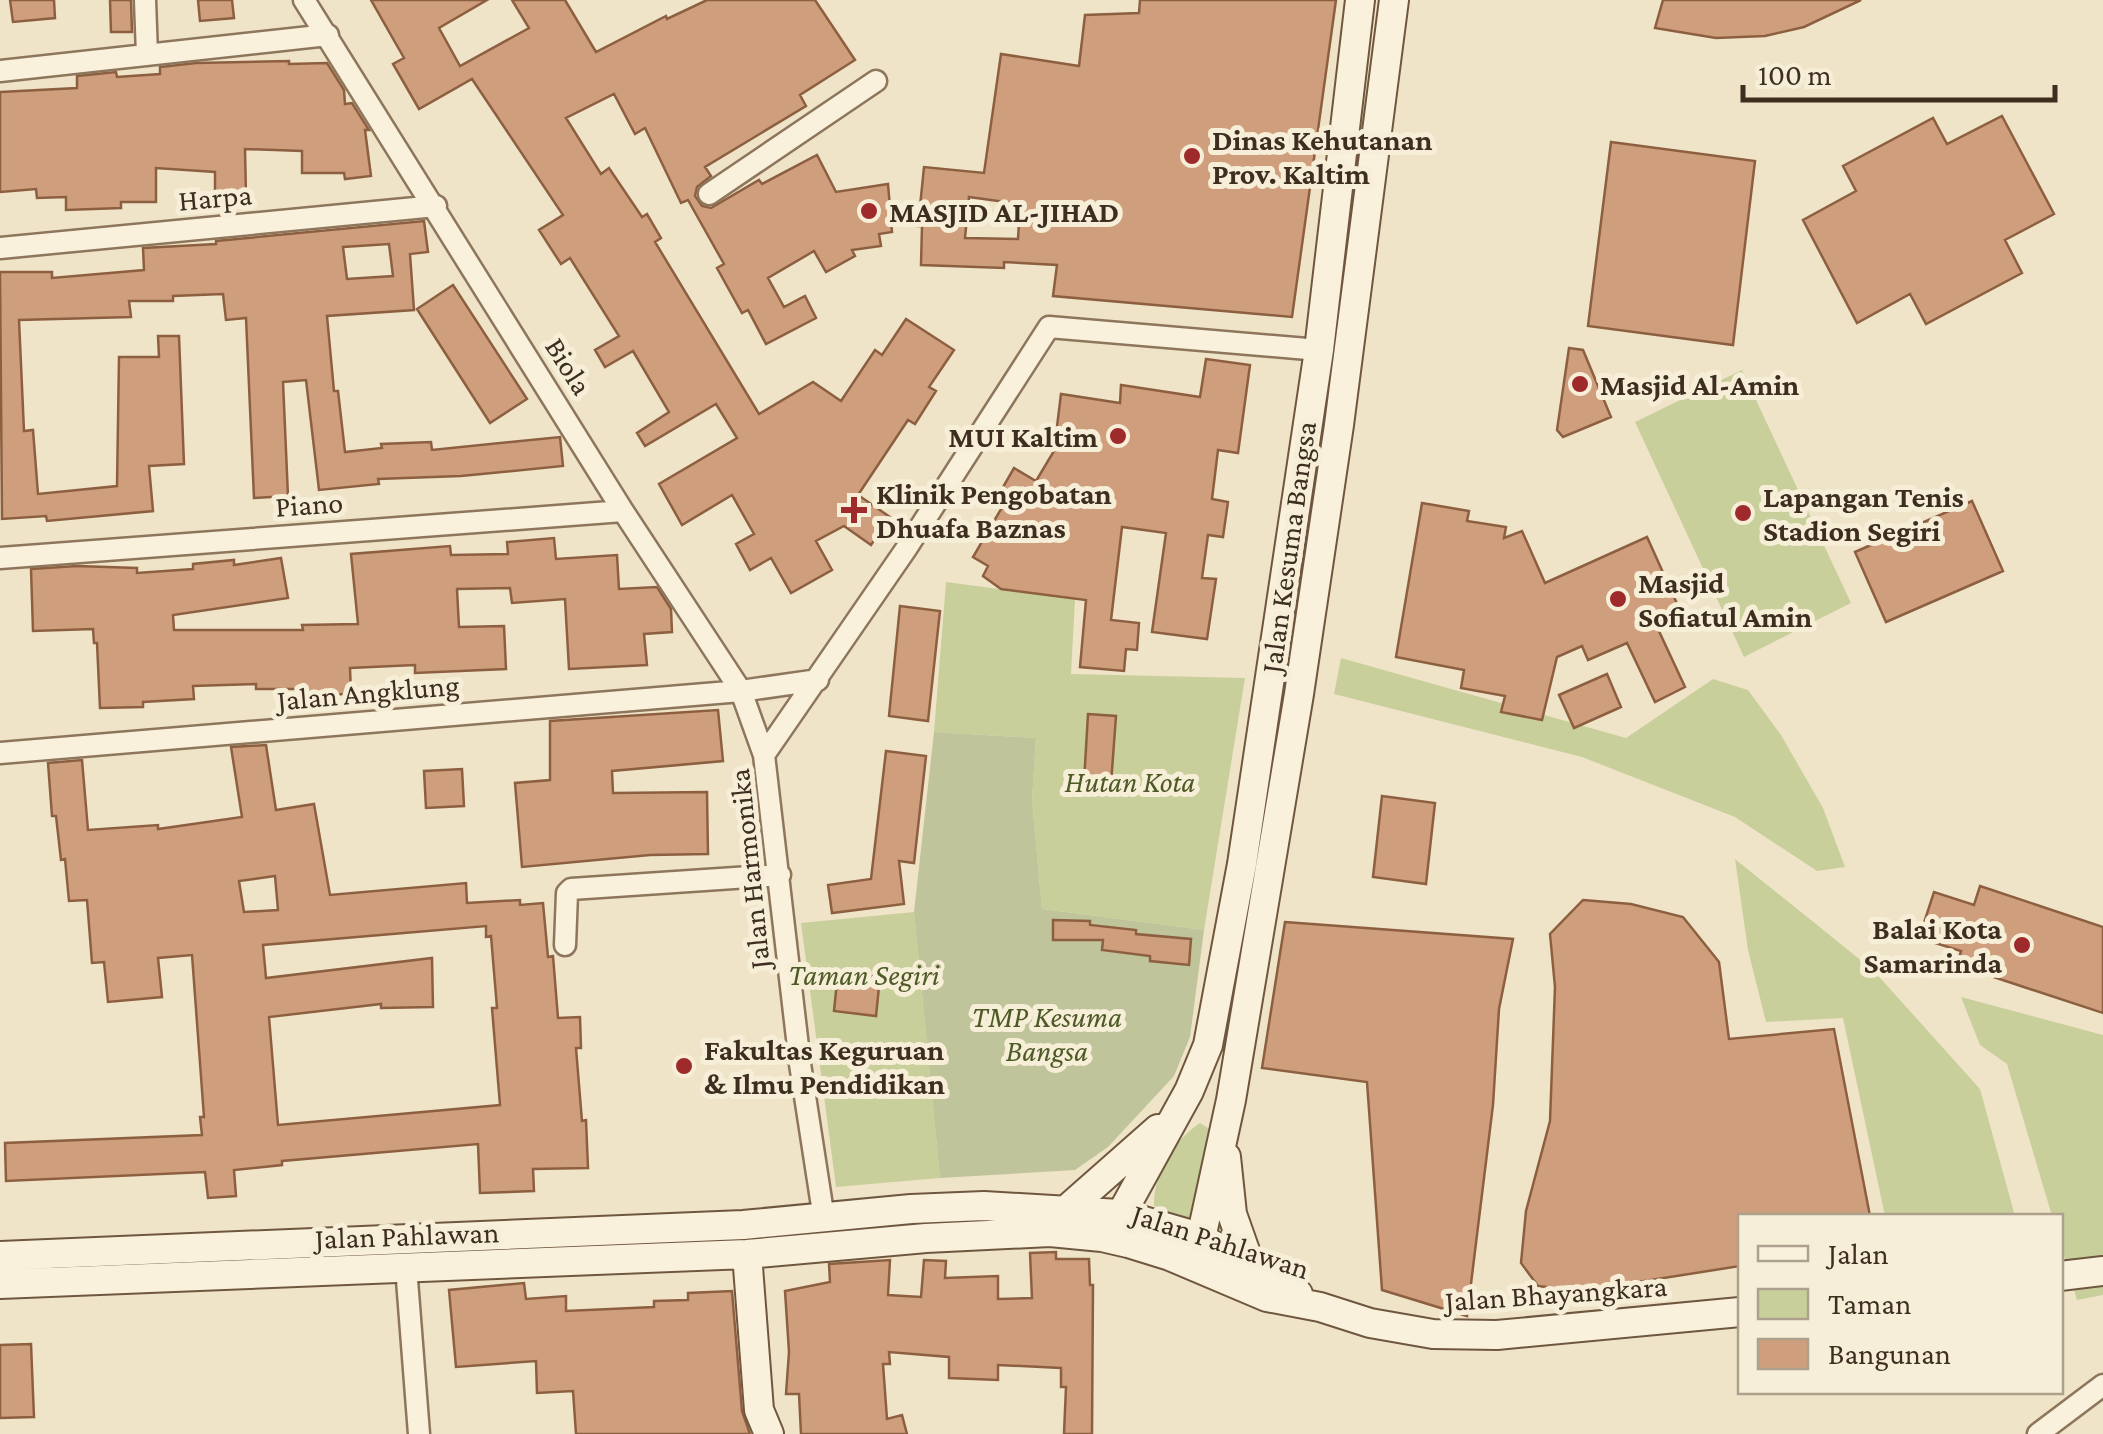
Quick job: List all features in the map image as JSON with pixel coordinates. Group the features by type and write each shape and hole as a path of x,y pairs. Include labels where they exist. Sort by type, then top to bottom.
{"street":[{"path":"144,0 148,55"},
{"name":"Jalan Kesuma Bangsa","path":"1114,1226 1182,1102 1208,1045 1242,864 1319,350 1360,0"},
{"name":"Jalan Kesuma Bangsa","path":"1224,1131 1299,694 1339,424 1394,0"},
{"name":"Biola","path":"306,3 741,691 764,755"},
{"path":"0,71 328,35"},
{"path":"709,194 876,81"},
{"name":"Harpa","path":"0,248 436,206"},
{"name":"Jalan Harmonika","path":"824,1220 800,1064 764,755 818,680 1050,327 1319,350"},
{"name":"Piano","path":"0,558 624,511"},
{"name":"Jalan Angklung","path":"0,753 741,691 818,680"},
{"path":"1268,688 1299,694"},
{"path":"1263,720 1293,724"},
{"path":"565,945 567,893 571,889 780,876"},
{"path":"1066,1211 1182,1102"},
{"path":"1196,1266 1224,1131"},
{"path":"1224,1131 1232,1214 1250,1266"},
{"name":"Jalan Pahlawan","path":"0,1284 218,1262 824,1220 943,1207 1066,1211 1114,1226 1267,1296 1320,1307"},
{"name":"Jalan Pahlawan","path":"0,1256 406,1267 747,1254 1114,1226 1199,1237 1320,1307"},
{"path":"747,1254 759,1410 769,1434"},
{"path":"406,1267 419,1434"},
{"path":"2063,1276 2103,1271"},
{"name":"Jalan Bhayangkara","path":"1320,1307 1370,1324 1454,1336 1738,1312"},
{"path":"1454,1336 1460,1350 1481,1350 1738,1330"},
{"path":"2038,1434 2103,1385"}],"green space":[{"name":"Lapangan Tenis Stadion Segiri","path":"1742,370 1851,603 1744,657 1635,422"},
{"name":"Hutan Kota","path":"946,582 1075,599 1071,674 1245,678 1204,930 1042,909 1032,800 1036,738 934,732"},
{"path":"1341,658 1626,738 1713,679 1748,690 1781,735 1823,808 1845,867 1817,871 1735,817 1582,757 1334,694"},
{"name":"TMP Kesuma Bangsa","path":"934,732 1036,738 1032,800 1042,909 1204,930 1190,1037 1174,1076 1108,1147 1075,1170 940,1178 914,912"},
{"path":"1735,859 1873,970 1980,1089 2014,1214 1885,1214 1843,1018 1766,1022 1748,950"},
{"name":"Taman Segiri","path":"914,912 940,1178 836,1187 801,923"},
{"path":"1961,997 2103,1035 2103,1295 2077,1300 2063,1252 2063,1214 2051,1214 2007,1064 1980,1045"},
{"path":"1200,1123 1214,1132 1192,1222 1154,1206 1157,1182 1167,1159"}],"building":[{"path":"10,0 54,0 55,18 13,22"},
{"path":"110,0 131,0 132,32 111,32"},
{"path":"198,0 232,0 234,18 200,21"},
{"path":"371,0 487,0 439,28 460,66 529,28 512,0 565,0 596,52 707,0 815,0 855,60 800,95 806,106 705,167 711,176 697,187 695,196 702,206 711,208 759,180 762,184 817,155 836,192 888,184 892,232 879,234 881,246 852,250 855,256 826,272 814,251 768,278 784,307 805,296 816,318 766,344 748,310 742,313 717,268 724,264 688,200 681,203 645,128 635,134 614,94 566,118 601,174 609,168 642,217 647,214 661,238 655,242 759,414 813,382 841,401 875,350 882,355 906,319 954,350 929,387 936,391 915,424 908,420 858,495 890,517 871,545 844,526 816,541 832,570 791,593 771,558 750,570 736,544 754,534 732,495 682,525 659,484 737,438 716,404 645,446 637,433 669,412 633,351 605,367 595,350 619,336 570,258 561,264 539,230 563,215 472,79 419,109 393,64 404,58"},
{"name":"Dinas Kehutanan Prov. Kaltim","path":"1140,0 1336,0 1292,317 1053,296 1057,265 921,265 922,226 918,226 924,167 984,173 1001,54 1079,66 1085,15 1139,13","holes":["969,197 1020,204 1018,239 965,238"]},
{"path":"1663,0 1861,0 1804,27 1765,36 1716,38 1655,28"},
{"path":"196,63 327,63 344,90 345,104 352,103 369,130 365,130 371,176 345,179 344,173 302,173 302,151 245,149 246,196 215,196 215,172 156,168 156,202 121,202 121,208 66,210 66,197 37,198 36,189 0,192 0,92 77,88 77,76 116,72 117,77 160,74 160,67"},
{"path":"2002,116 2054,214 2005,240 2022,273 1926,324 1910,294 1857,323 1803,220 1856,191 1843,166 1933,118 1947,144"},
{"path":"1611,142 1755,161 1733,345 1588,326"},
{"path":"424,221 428,252 410,254 414,310 327,316 345,452 382,448 381,444 431,442 432,450 560,437 563,466 378,479 379,484 319,490 306,380 283,382 288,496 254,498 246,318 226,320 223,294 173,296 173,301 129,301 131,317 19,320 24,431 33,430 38,494 117,486 119,357 159,357 158,336 179,336 184,464 149,466 153,511 47,521 46,516 2,519 0,272 52,272 52,278 144,270 143,248","holes":["389,244 393,276 347,279 343,247"]},
{"path":"453,285 527,399 490,423 417,309"},
{"name":"Masjid Al-Amin","path":"1569,348 1583,350 1611,417 1563,437 1557,430"},
{"path":"1206,359 1250,365 1238,453 1218,450 1212,499 1228,502 1223,537 1208,535 1202,578 1216,579 1207,639 1152,632 1166,533 1122,527 1111,620 1139,623 1137,650 1126,649 1124,671 1080,667 1086,600 1001,589 983,576 988,566 973,557 1011,492 1003,487 1014,468 1036,481 1054,451 1061,394 1120,403 1121,385 1200,397"},
{"path":"1972,501 2003,571 1886,622 1855,552"},
{"path":"1422,503 1469,511 1467,521 1506,527 1504,538 1522,531 1545,583 1647,537 1683,617 1658,629 1685,687 1655,702 1627,643 1588,660 1582,646 1557,657 1542,720 1501,712 1505,696 1461,688 1464,670 1396,657"},
{"path":"554,538 556,559 617,555 619,589 657,587 671,609 672,632 644,634 647,665 569,669 565,599 512,603 510,588 457,589 459,627 504,626 506,669 415,673 415,665 350,668 351,694 305,695 304,689 256,689 256,684 193,686 194,699 143,702 143,707 100,708 93,629 33,631 31,569 137,568 137,573 193,569 193,564 234,560 234,565 281,558 288,598 173,615 174,630 303,630 302,625 358,624 351,554 450,546 451,555 508,554 507,542"},
{"path":"900,606 940,611 928,721 889,716"},
{"path":"1607,674 1621,707 1574,728 1559,695"},
{"path":"718,710 723,761 612,771 613,793 707,792 708,854 650,855 522,867 515,783 550,780 550,721"},
{"path":"1088,714 1116,716 1111,784 1084,782"},
{"path":"266,745 276,810 314,804 330,895 466,883 467,903 543,903 548,957 553,956 558,1018 580,1017 581,1048 576,1048 588,1168 533,1169 534,1191 480,1193 478,1144 282,1161 282,1165 234,1170 236,1196 208,1198 205,1172 6,1181 5,1143 202,1135 200,1117 204,1117 192,955 158,958 162,997 108,1002 104,962 92,963 87,900 69,901 65,859 61,860 56,816 52,816 48,763 82,760 88,830 158,825 158,829 242,817 231,747","holes":["275,876 278,910 244,912 239,881","486,926 486,937 491,936 497,1008 492,1008 500,1105 278,1125 269,1017 381,1004 381,1008 433,1007 432,958 266,978 263,945"]},
{"path":"886,751 926,756 914,863 899,861 904,904 832,913 828,885 871,879"},
{"path":"462,769 464,806 426,808 424,771"},
{"path":"1382,796 1435,803 1426,884 1373,877"},
{"name":"Balai Kota Samarinda","path":"1980,886 2103,927 2103,1013 1957,965 1961,951 1919,938 1934,892 1974,905"},
{"path":"1583,900 1631,904 1683,917 1719,962 1729,1039 1834,1029 1870,1214 1738,1214 1738,1266 1581,1291 1538,1286 1521,1263 1526,1211 1550,1121 1555,987 1550,934"},
{"path":"1053,920 1090,921 1090,925 1136,930 1136,934 1191,939 1189,965 1102,950 1103,940 1053,940"},
{"path":"1285,922 1513,939 1499,1009 1493,1105 1467,1316 1382,1290 1367,1082 1262,1068"},
{"path":"838,972 880,977 876,1016 834,1011"},
{"path":"1056,1252 1056,1259 1089,1259 1093,1285 1092,1434 1064,1434 1066,1387 1061,1387 1061,1368 998,1365 998,1380 949,1378 949,1357 889,1352 890,1364 883,1364 887,1419 902,1415 907,1434 801,1434 799,1394 786,1394 789,1352 785,1291 830,1282 829,1264 890,1260 888,1295 921,1297 924,1260 946,1261 945,1278 998,1276 998,1299 1032,1298 1030,1253"},
{"path":"524,1283 526,1299 566,1296 566,1311 654,1307 654,1301 688,1300 688,1293 732,1291 742,1411 750,1434 576,1434 573,1391 537,1393 536,1361 456,1367 449,1290"},
{"path":"31,1344 34,1417 0,1418 0,1345"}],"place":[{"name":"Dinas Kehutanan Prov. Kaltim","path":"1192,156"},
{"name":"MASJID AL-JIHAD","path":"869,211"},
{"name":"Masjid Al-Amin","path":"1580,384"},
{"name":"MUI Kaltim","path":"1118,436"},
{"name":"Klinik Pengobatan Dhuafa Baznas","path":"854,510"},
{"name":"Lapangan Tenis Stadion Segiri","path":"1743,513"},
{"name":"Masjid Sofiatul Amin","path":"1618,599"},
{"name":"Balai Kota Samarinda","path":"2022,945"},
{"name":"Fakultas Keguruan & Ilmu Pendidikan","path":"684,1066"}]}
